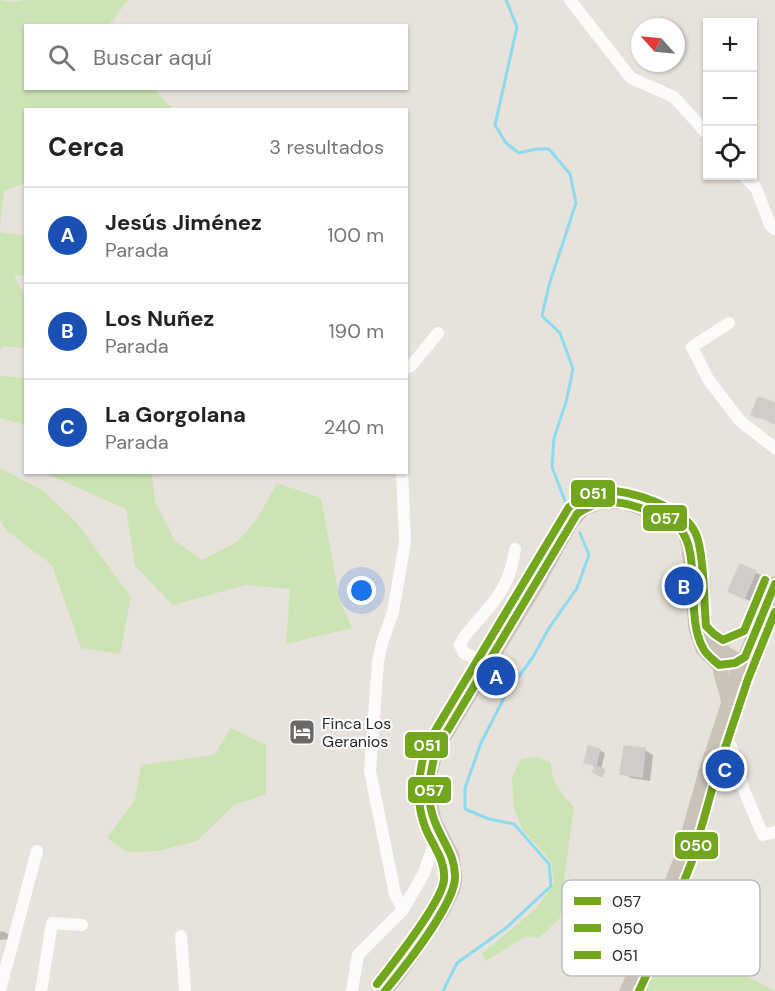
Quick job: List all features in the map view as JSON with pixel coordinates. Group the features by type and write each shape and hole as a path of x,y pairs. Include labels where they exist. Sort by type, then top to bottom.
{"main road":[{"path":"385,991 450,900 455,878 452,856 431,812 429,787 431,763 442,739 536,585 571,522 584,508 601,502 622,501 672,521 684,530 689,546 695,620 700,637 713,646 722,658 729,702"},
{"path":"673,880 740,665 775,584"},
{"path":"722,658 752,639"},
{"path":"722,658 740,665"},
{"path":"627,991 634,976"}],"street":[{"path":"570,0 591,30 631,78 674,97 703,129"},
{"path":"748,180 756,188 770,225 775,229"},
{"path":"729,323 692,347 708,379 740,421 775,448"},
{"path":"408,367 411,366 438,333"},
{"path":"402,474 405,542 393,612 378,662 370,771 395,894 403,910"},
{"path":"487,664 464,653 460,645 505,586 513,568 515,549"},
{"path":"720,731 732,748 742,788 763,835 775,832"},
{"path":"352,991 357,955 403,910 424,873 434,844 442,837"},
{"path":"0,990 37,851"},
{"path":"41,991 52,923 82,925"},
{"path":"182,936 185,991"}],"green space":[{"path":"0,0 13,2 24,0 128,0 110,24 24,24 24,90 155,90 171,108 24,108 24,183 4,191 0,225"},
{"path":"0,232 24,236 24,275 14,276 24,294 24,348 2,346 0,352"},
{"path":"0,376 24,378 24,425 0,418"},
{"path":"0,468 42,490 76,522 131,597 120,654 81,648 52,565 7,531 0,520"},
{"path":"47,474 152,474 155,502 175,541 202,560 237,542 257,519 277,483 321,498 340,601 352,628 286,644 290,589 246,585 173,605 135,566 126,509"},
{"path":"231,728 266,745 266,794 234,805 197,841 158,851 127,852 107,838 135,800 141,765 214,755"},
{"path":"538,757 551,763 553,777 558,787 574,807 564,880 562,880 562,916 539,938 526,936 486,961 481,954 536,909 554,883 551,861 522,829 514,809 512,777 521,759"},
{"path":"646,976 747,976 775,991 639,991"}],"building":[{"path":"758,397 775,403 775,424 751,415"},
{"path":"740,564 756,571 744,599 728,591"},
{"path":"588,746 600,749 596,765 584,763"},
{"path":"624,746 645,748 642,777 620,774"},
{"path":"596,766 605,770 602,777 592,772"}],"waterway":[{"path":"506,0 517,27 495,125 506,143 519,153 549,149 570,174 576,203 549,285 542,316 560,333 573,369 566,402 554,438 552,467 570,514"},
{"path":"443,991 457,963 506,928 551,886 549,864 514,824 489,819 465,809 465,788 481,743 506,694 533,657 549,628 577,588 589,555 580,533"}],"transit line":[{"name":"051","path":"377,984 426,917 444,880 443,865 421,814 420,775 426,746 569,507 593,493 613,491 641,496 669,508 680,516 690,525 699,542 706,626 723,640 744,631 765,580"},
{"name":"057","path":"385,991 437,920 446,904 455,878 451,856 435,822 430,804 430,777 436,750 577,514 597,504 619,502 658,514 679,528 686,538 690,552 698,635 704,651 719,665 735,663 745,657 775,584"},
{"name":"050","path":"685,880 748,679 775,612"},
{"name":"050","path":"639,991 646,976"}],"place":[{"name":"Los Nuñez","path":"684,586"},
{"name":"Jesús Jiménez","path":"496,676"},
{"name":"Finca Los Geranios","path":"302,732"},
{"name":"La Gorgolana","path":"725,769"}]}
